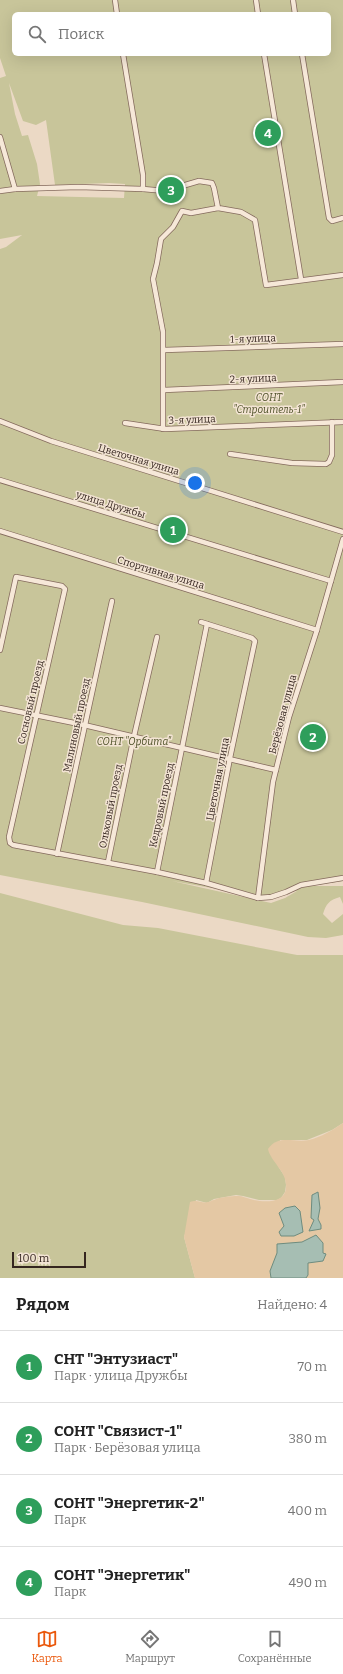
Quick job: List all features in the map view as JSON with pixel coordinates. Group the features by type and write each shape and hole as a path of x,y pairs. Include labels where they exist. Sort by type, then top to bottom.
{"street":[{"path":"115,0 117,12"},
{"path":"256,0 258,12"},
{"path":"293,0 296,12"},
{"path":"123,56 143,189"},
{"path":"264,56 301,279"},
{"path":"302,56 329,218 332,222 343,218"},
{"path":"0,137 15,189"},
{"path":"0,191 15,189 78,187 143,189 165,192 190,183 208,182 212,183 214,188 218,208"},
{"path":"163,429 164,350 162,324 153,279 162,239 173,227 182,212 191,213 218,208 241,212 255,220 266,285 301,279 343,275"},
{"name":"1-я улица","path":"164,350 343,344"},
{"name":"2-я улица","path":"164,390 343,382"},
{"name":"Цветочная улица","path":"0,421 51,441 343,532"},
{"path":"230,454 292,463 326,464 331,459 332,455 332,422"},
{"name":"3-я улица","path":"125,423 163,429 343,422"},
{"name":"улица Дружбы","path":"0,480 331,581"},
{"name":"Спортивная улица","path":"0,530 317,630"},
{"name":"Берёзовая улица","path":"258,898 267,817 276,770 297,688 317,630 343,539"},
{"name":"Сосновый проезд","path":"0,650 16,577 62,586 65,589 9,837 10,843 16,846 57,854"},
{"name":"Малиновый проезд","path":"57,854 112,601"},
{"name":"Цветочная улица","path":"201,622 252,638 255,642 230,758 206,883"},
{"name":"Кедровый проезд","path":"156,872 207,624"},
{"name":"Ольховый проезд","path":"108,862 134,736 157,637"},
{"path":"0,708 134,736 276,770"},
{"path":"57,854 108,862 156,872 206,883 258,898 271,897 301,885 343,878"}],"green space":[{"path":"0,0 343,0 343,881 310,886 343,886 343,904 340,897 331,901 325,908 323,914 332,923 343,914 343,935 326,938 308,937 142,902 0,875 0,249 6,247 22,235 0,239 0,78 6,76 0,58","holes":["9,83 23,121 36,125 46,120 55,185 109,183 125,184 124,198 37,196 40,184 37,164 28,135 22,136 15,114","172,881 257,896 297,891 285,898 271,903"]},
{"path":"0,893 123,925 158,928 297,955 343,955 343,1123 332,1130 307,1140 280,1140 278,1166 285,1177 286,1185 285,1192 281,1198 277,1200 259,1200 236,1195 214,1199 207,1203 196,1200 184,1237 195,1278 0,1278"}],"sand":[{"path":"343,1123 343,1278 195,1278 184,1237 190,1202 210,1202 222,1197 235,1196 261,1201 279,1199 286,1191 286,1184 281,1170 272,1158 268,1149 272,1144 281,1140 303,1141 313,1139 327,1133"}],"shaded area":[{"path":"318,1192 320,1208 318,1219 321,1229 309,1231 314,1220 311,1218 312,1195"},
{"path":"295,1206 300,1211 303,1232 294,1236 281,1236 279,1232 284,1226 279,1213 285,1208"},
{"path":"316,1235 323,1243 323,1253 326,1254 323,1261 308,1263 308,1275 306,1278 271,1278 270,1271 277,1253 277,1244 302,1242"}],"place":[{"name":"СОНТ \"Энергетик\"","path":"268,133"},
{"name":"СОНТ \"Энергетик-2\"","path":"171,190"},
{"name":"СНТ \"Энтузиаст\"","path":"173,530"},
{"name":"СОНТ \"Связист-1\"","path":"313,737"}],"park label":[{"name":"СОНТ \"Строитель-1\"","path":"269,402"},
{"name":"СОНТ \"Орбита\"","path":"134,741"}]}
